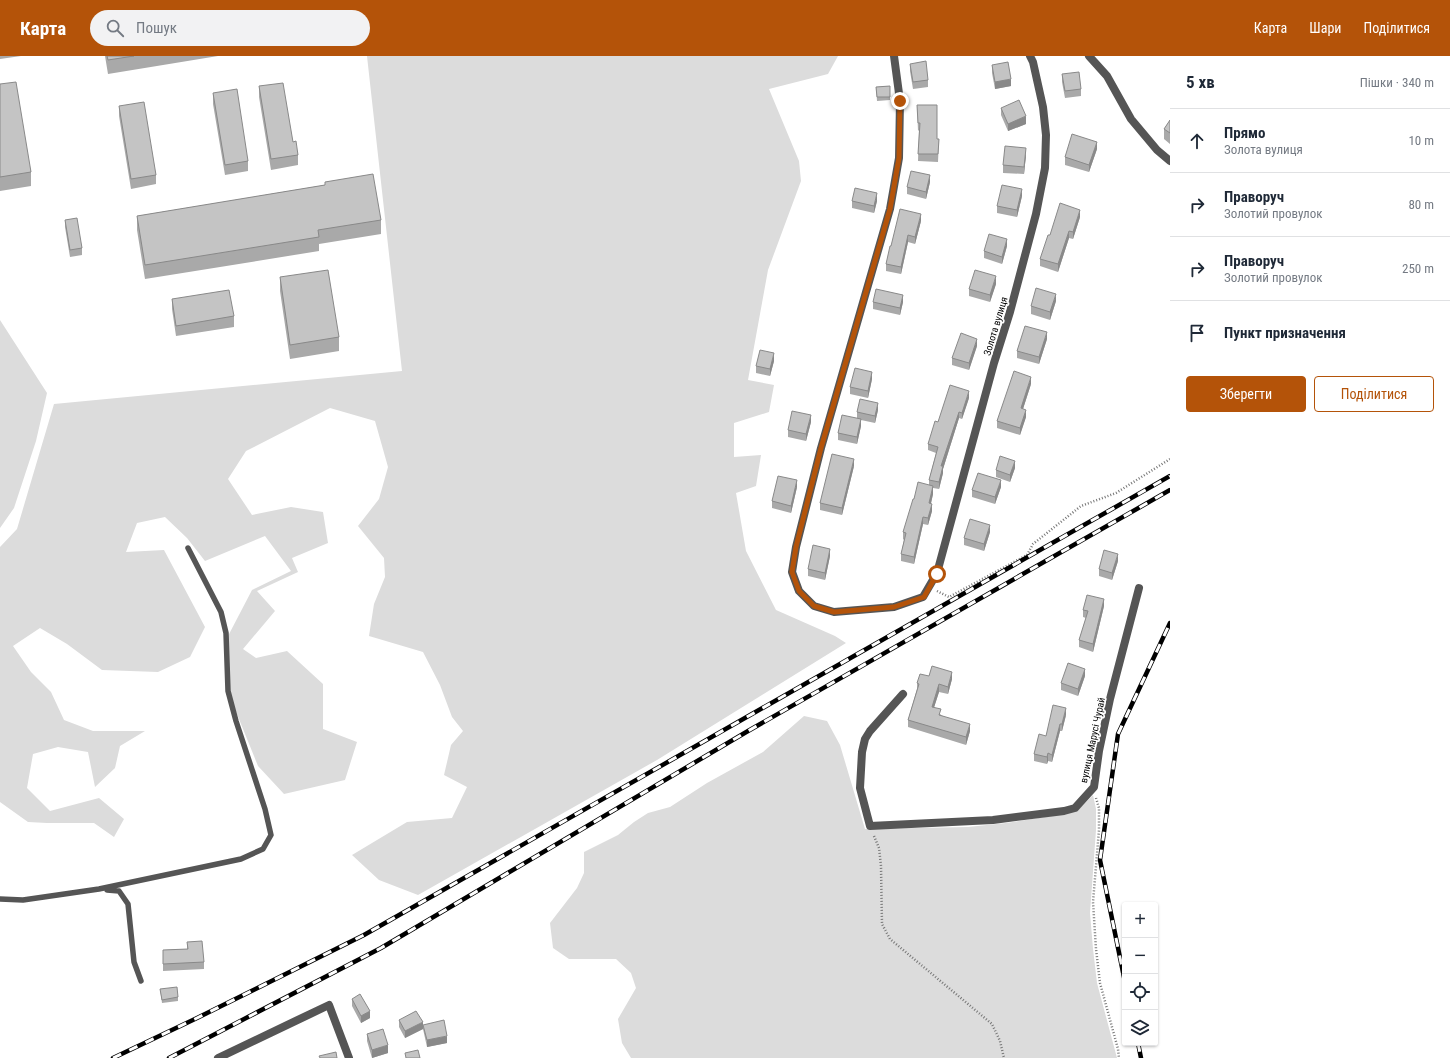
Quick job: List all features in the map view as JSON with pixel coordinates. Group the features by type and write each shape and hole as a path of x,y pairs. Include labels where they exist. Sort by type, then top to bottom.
{"street":[{"name":"Золота вулиця","path":"894,56 900,101 899,158 890,209 821,448 796,547 792,572 799,591 814,606 834,612 894,607 924,597 937,574 994,363 1010,312 1036,214 1045,168 1046,136 1043,107 1033,58"},
{"path":"1089,56 1107,76 1131,119 1157,150 1170,161"},
{"name":"вулиця Марусі Чурай","path":"870,826 993,820 1064,811 1075,808 1094,787 1099,751 1110,699 1139,588"},
{"path":"870,826 860,788 862,752 865,739 870,731 903,694"},
{"path":"218,1058 329,1005 349,1058"}],"lane":[{"path":"0,899 23,900 99,889 241,859 263,849 271,835 265,809 236,721 228,691 226,632 221,612 188,548"},
{"path":"99,889 119,890 128,904 134,962 141,982"}],"path":[{"path":"929,587 949,597 1027,554 1033,544 1081,506 1116,493 1170,459"},
{"path":"1094,787 1099,808 1099,830 1093,902 1096,949 1100,983 1118,1049 1119,1058"},
{"path":"870,826 878,848 881,866 882,924 890,940 992,1024 1000,1040 1004,1058"}],"shaded area":[{"path":"367,56 838,56 828,74 769,89 799,161 801,181 768,270 748,380 774,385 769,412 734,423 734,457 761,455 756,486 736,493 746,551 776,610 835,636 846,643 657,760 418,895 379,880 352,855 407,822 452,818 467,787 444,775 451,745 463,731 452,717 440,685 423,652 369,636 374,604 385,577 384,558 358,526 379,499 388,467 375,421 330,408 246,451 228,479 252,515 291,507 323,512 328,543 292,558 298,572 257,591 275,611 243,649 256,658 287,651 323,684 323,729 357,742 345,780 284,794 258,766 228,692 227,638 252,590 291,571 265,536 205,561 187,538 165,517 137,523 126,552 164,550 205,627 190,657 158,672 102,670 67,644 40,628 13,646 31,672 51,692 64,720 93,731 145,731 120,746 115,768 95,787 88,752 58,747 33,754 27,788 50,811 99,798 124,819 114,837 94,823 28,822 0,802 0,547 17,529 54,404 402,371"},
{"path":"0,320 47,393 36,441 14,508 0,528"},
{"path":"804,716 827,721 840,745 865,829 968,827 1006,823 1064,814 1078,810 1093,795 1096,809 1096,830 1090,913 1093,949 1097,983 1117,1058 631,1058 622,1043 618,1019 636,988 631,973 616,959 569,959 553,948 550,923 577,888 584,873 584,852 618,835 648,813 670,807 707,783 763,752"}],"building":[{"path":"107,56 134,56 108,60"},
{"path":"926,61 928,80 913,82 910,64"},
{"path":"1008,62 1011,79 995,82 992,65"},
{"path":"1079,72 1081,89 1065,91 1062,74"},
{"path":"16,82 31,172 0,177 0,84"},
{"path":"283,83 293,142 296,141 298,155 271,159 259,86"},
{"path":"890,86 890,97 877,97 876,87"},
{"path":"237,89 248,161 225,165 213,93"},
{"path":"1019,100 1026,116 1008,124 1001,108"},
{"path":"144,102 156,175 131,179 119,106"},
{"path":"917,105 937,105 937,139 939,139 938,154 918,154 920,123 918,123"},
{"path":"1170,120 1170,133 1164,129"},
{"path":"1072,134 1097,142 1089,165 1065,157"},
{"path":"1005,146 1026,148 1024,167 1003,165"},
{"path":"911,171 930,175 926,192 907,187"},
{"path":"373,174 381,220 318,230 319,237 145,265 137,216 325,185 325,182"},
{"path":"1002,185 1022,189 1017,210 997,206"},
{"path":"855,188 877,193 874,206 852,201"},
{"path":"1060,203 1080,210 1073,232 1069,231 1058,264 1040,259 1048,235 1050,235"},
{"path":"900,209 921,214 915,237 908,235 901,267 886,264"},
{"path":"77,218 82,248 70,250 65,220"},
{"path":"989,234 1007,239 1002,257 984,251"},
{"path":"328,270 339,337 290,345 280,277"},
{"path":"975,270 996,276 990,295 969,289"},
{"path":"1036,288 1056,294 1050,312 1031,306"},
{"path":"876,289 903,295 900,308 873,302"},
{"path":"229,290 234,316 176,326 172,299"},
{"path":"1025,326 1047,332 1039,357 1017,351"},
{"path":"961,333 977,339 969,363 952,358"},
{"path":"760,350 774,353 770,369 756,366"},
{"path":"855,368 872,372 868,391 850,387"},
{"path":"1014,371 1031,377 1021,408 1026,410 1020,428 997,421"},
{"path":"950,385 969,391 962,413 959,412 941,466 943,466 939,482 929,480 938,447 928,444 935,421 938,422"},
{"path":"860,399 878,403 875,416 857,412"},
{"path":"792,411 811,415 806,434 788,430"},
{"path":"842,415 861,419 857,437 838,433"},
{"path":"832,454 854,459 842,508 820,503"},
{"path":"1000,456 1015,461 1010,475 996,470"},
{"path":"978,473 1001,480 995,497 972,490"},
{"path":"778,476 797,480 791,506 772,501"},
{"path":"918,482 933,486 929,503 932,504 928,518 923,517 914,557 901,554 906,533 903,532"},
{"path":"970,519 990,525 984,544 964,538"},
{"path":"813,545 830,549 825,573 808,569"},
{"path":"1104,550 1118,554 1112,573 1099,569"},
{"path":"1087,595 1104,599 1093,644 1079,640 1088,611 1083,610"},
{"path":"1068,663 1085,669 1078,689 1061,683"},
{"path":"932,666 952,672 948,687 939,684 932,707 941,709 939,715 970,724 966,737 908,720 919,684 917,683 920,674 929,676"},
{"path":"1053,705 1066,708 1052,755 1048,753 1047,757 1034,754 1039,734 1046,736"},
{"path":"202,941 204,962 163,964 163,950 188,949 187,942"},
{"path":"177,987 178,997 162,1000 160,989"},
{"path":"360,994 370,1011 361,1016 352,999"},
{"path":"416,1011 423,1022 405,1031 399,1020"},
{"path":"444,1020 447,1036 427,1040 423,1025"},
{"path":"383,1029 388,1045 372,1050 367,1034"},
{"path":"418,1050 420,1058 406,1058 405,1053"},
{"path":"336,1052 337,1058 320,1058 319,1056"}],"railway":[{"path":"113,1058 364,935 1170,476"},
{"path":"169,1058 381,948 748,731 1170,490"},
{"path":"1123,974 1100,860 1118,734 1170,623"},
{"path":"1139,1046 1141,1058"}],"route":[{"path":"900,101 899,158 890,209 821,448 796,547 792,572 799,591 814,606 834,612 894,607 924,597 937,574"}]}
